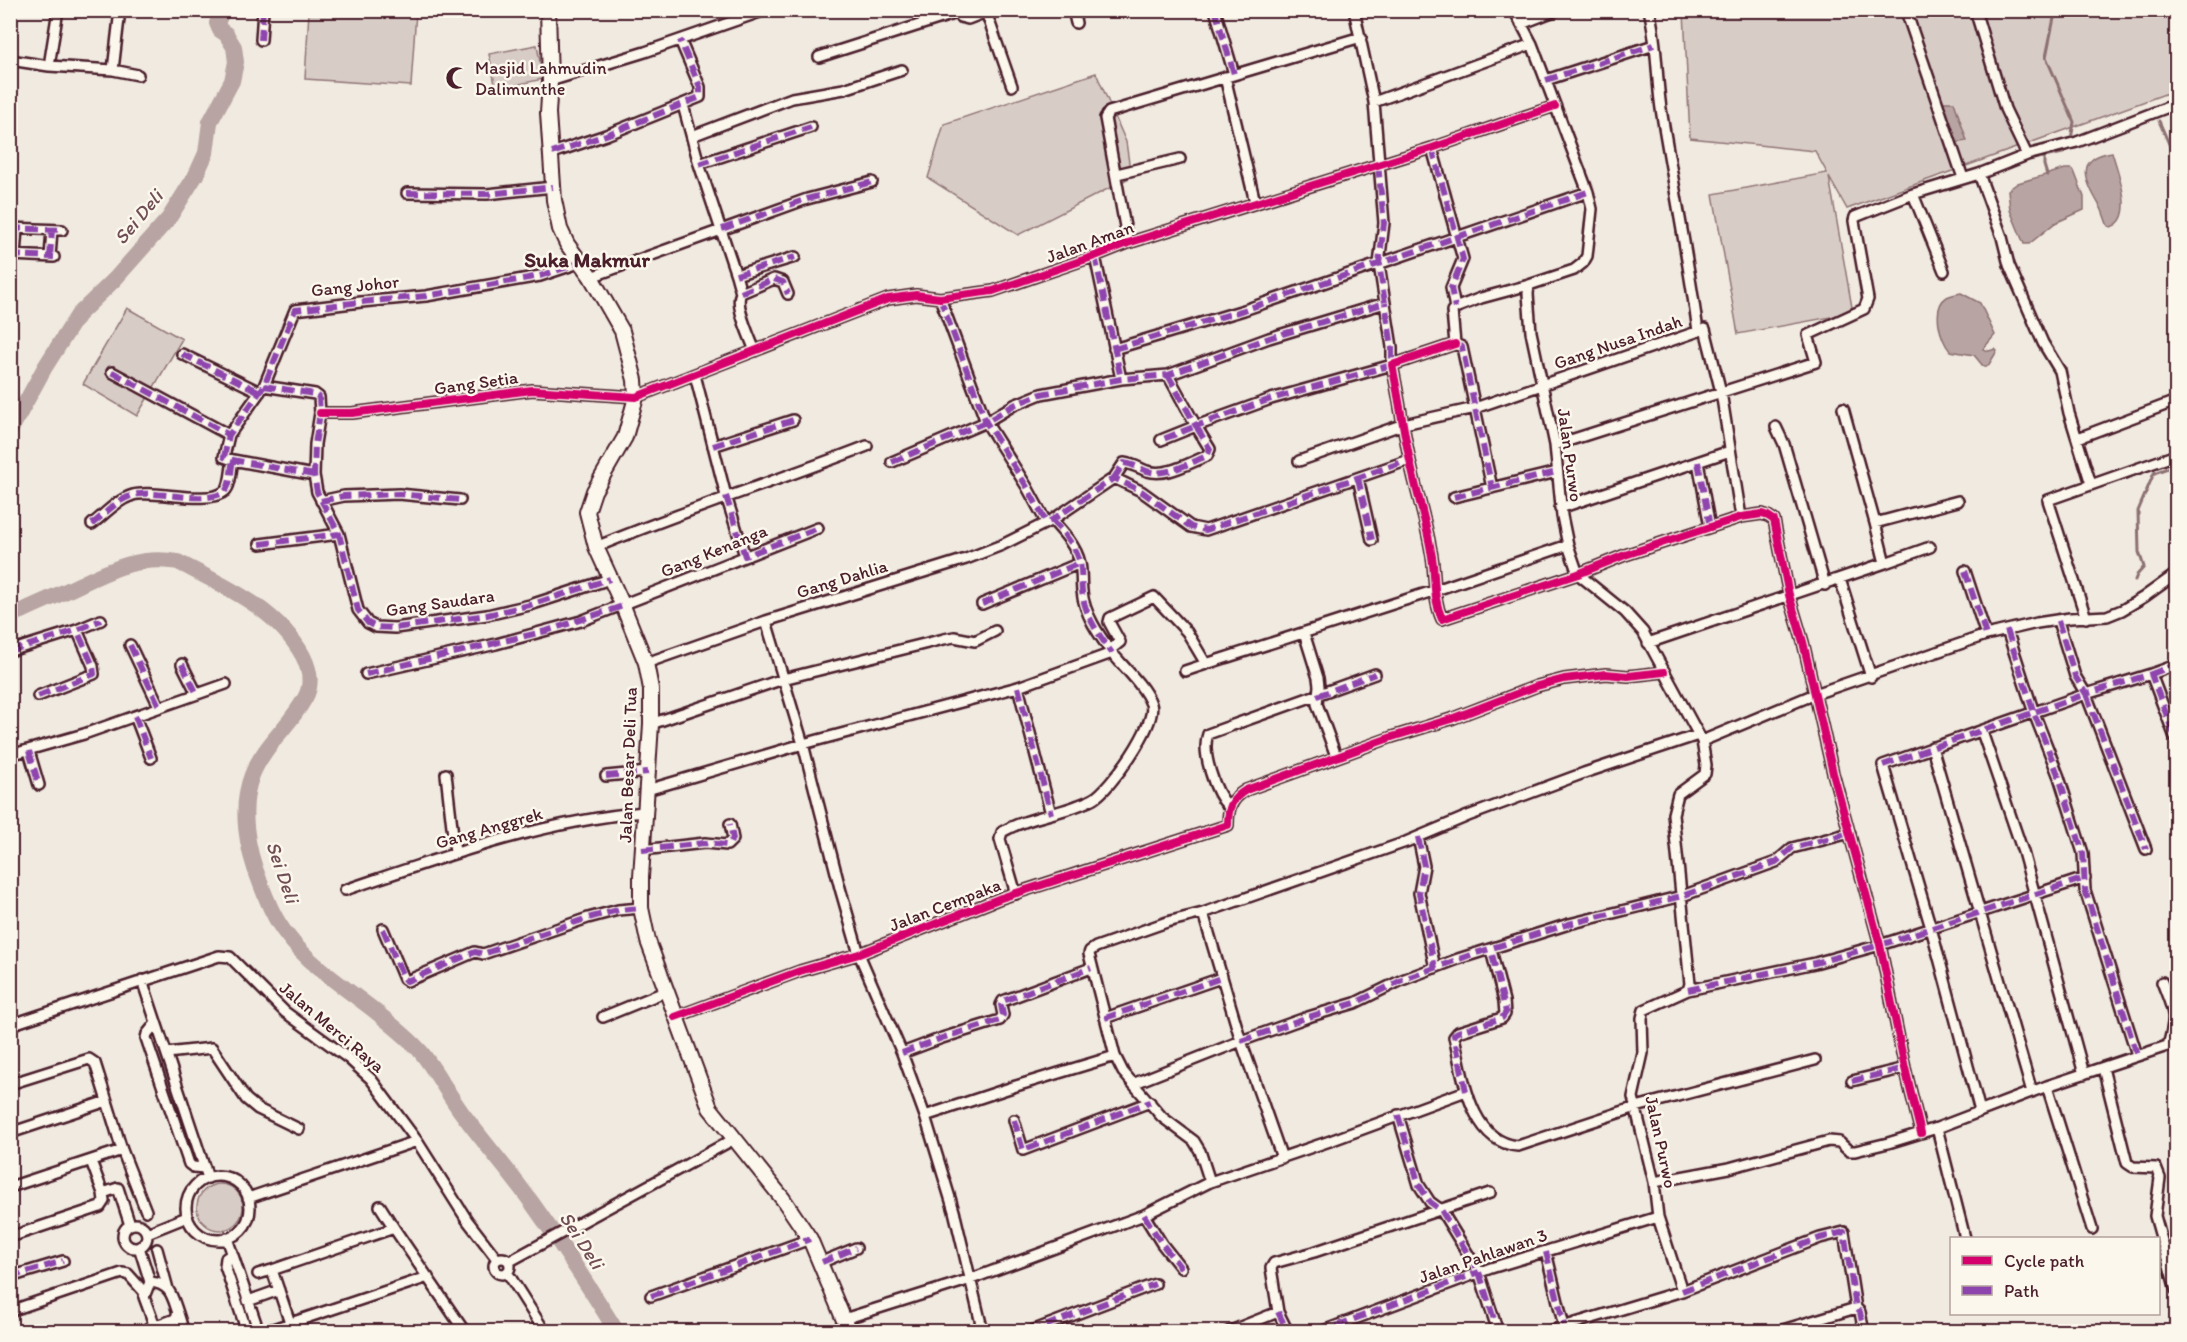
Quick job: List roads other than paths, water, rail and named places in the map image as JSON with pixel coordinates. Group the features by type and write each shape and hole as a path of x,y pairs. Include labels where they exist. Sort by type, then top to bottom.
{"main road":[{"name":"Jalan Besar Deli Tua","path":"548,10 550,81 548,113 553,187 561,229 567,244 591,277 622,331 631,361 636,397 625,437 594,491 588,505 587,519 596,547 646,663 651,689 641,908 648,941 710,1108 783,1199 810,1239 822,1262 847,1325"}],"street":[{"path":"49,66 58,10"},
{"path":"113,70 120,10"},
{"path":"261,40 263,10"},
{"path":"550,81 645,52 766,10"},
{"path":"1073,10 1076,23"},
{"path":"1215,10 1255,202"},
{"path":"1354,10 1374,102 1384,223 1379,264 1392,347 1392,365 1409,460 1435,568 1433,591 1440,618 1443,620 1625,555 1741,517 1762,514 1774,520 1789,595 1803,642 1833,773 1880,945 1921,1133"},
{"path":"1455,344 1451,318 1455,308 1574,270 1587,256 1592,209 1588,192 1532,44 1514,10"},
{"path":"1521,24 1557,10"},
{"path":"1649,10 1661,112 1701,330 1720,393 1741,517"},
{"path":"1975,10 2005,109 2027,155"},
{"path":"819,57 957,12 960,17 968,19 986,12 1012,86"},
{"path":"1908,17 1964,178"},
{"path":"1128,243 1105,118 1108,113 1361,37"},
{"path":"552,153 606,135 698,99 701,94 680,40"},
{"path":"1374,102 1532,44"},
{"path":"1546,80 1654,45"},
{"path":"10,60 49,66 113,70 138,75"},
{"path":"692,136 792,98 844,89 902,70"},
{"path":"1556,445 1816,362 1808,335 1864,309 1867,305 1868,299 1854,219 1913,194 1978,174 2027,155 2077,142 2176,104"},
{"path":"683,105 699,164 741,293"},
{"name":"Jalan Aman","path":"636,397 888,299 916,294 940,298 993,291 1128,243 1432,148 1555,106"},
{"path":"699,164 811,127"},
{"path":"1432,148 1458,235 1463,262 1451,288 1455,308"},
{"path":"1116,174 1180,159"},
{"path":"1978,174 2002,237 2009,265 2043,343 2060,371 2064,394 2091,484"},
{"path":"591,277 807,199 872,182"},
{"path":"407,193 487,194 553,187"},
{"path":"1114,349 1244,310 1588,192"},
{"path":"1913,194 1944,271"},
{"path":"52,230 52,257 13,255 14,229 62,230"},
{"path":"1095,256 1121,379"},
{"path":"736,275 795,257"},
{"name":"Gang Johor","path":"92,524 132,495 189,497 215,495 227,489 229,435 262,389 293,313 298,309 426,296 540,276 579,262"},
{"path":"755,351 738,297 741,293 774,279 783,282 788,294"},
{"name":"Jalan Purwo","path":"1529,285 1531,332 1556,445 1560,508 1568,545 1578,573"},
{"path":"940,298 986,422 1049,521 1075,550 1080,562 1082,593 1092,622 1111,652 1133,677 1151,704 1152,711 1147,725 1121,772 1110,786 1092,800 1004,830 1000,834 1016,894"},
{"path":"892,462 986,422 1014,405 1041,394 1121,379 1168,375 1269,338 1385,303"},
{"name":"Gang Nusa Indah","path":"1299,461 1404,424 1475,408 1701,330"},
{"path":"1161,440 1271,399 1392,365 1455,344 1462,347 1492,488"},
{"path":"182,354 262,389 315,394 320,398 320,413"},
{"path":"112,372 229,435"},
{"path":"695,375 726,496 745,556"},
{"path":"1168,375 1196,426"},
{"name":"Gang Setia","path":"320,413 352,413 532,390 636,397"},
{"path":"2078,438 2176,401"},
{"path":"1843,408 1885,563"},
{"name":"Gang Saudara","path":"320,413 315,444 314,475 317,492 339,534 358,610 364,621 376,627 395,627 487,615 530,605 610,579"},
{"path":"713,446 793,420"},
{"name":"Gang Dahlia","path":"646,663 766,621 966,559 1002,545 1049,521 1114,478 1124,463 1138,466 1146,471 1165,473 1207,456 1210,449 1196,426"},
{"path":"1776,426 1785,444 1825,585"},
{"path":"596,547 726,496 795,474 867,446"},
{"path":"1560,508 1730,451"},
{"path":"2086,618 2048,500 2176,455"},
{"path":"229,459 314,475"},
{"path":"1114,478 1141,491 1191,527 1206,530 1409,460"},
{"path":"1698,462 1710,527"},
{"path":"1454,497 1557,472"},
{"path":"1358,478 1372,540"},
{"path":"321,501 344,496 399,494 460,500"},
{"path":"1875,523 1958,501"},
{"name":"Gang Kenanga","path":"366,674 546,631 623,606 818,528"},
{"path":"260,544 339,534"},
{"path":"1185,672 1568,545"},
{"path":"1648,643 1825,585 1930,547"},
{"path":"982,604 1080,562"},
{"path":"1965,571 1986,635"},
{"path":"1578,573 1639,626 1700,738 1706,765 1705,774 1678,794 1672,814 1682,896 1690,984 1688,990"},
{"path":"1210,1182 1200,1151 1194,1141 1187,1134 1172,1126 1123,1072 1115,1056 1091,968 1089,954 1096,947 1167,922 1203,913 1418,837 1540,789 1765,717 1815,694 1871,677 1986,635 2058,621 2107,616 2122,610 2176,574"},
{"path":"1840,579 1871,677"},
{"path":"646,790 803,744 1018,687 1111,652 1120,642 1109,622 1110,618 1155,597 1188,632 1206,664"},
{"path":"10,651 77,630 100,620"},
{"path":"766,621 803,744 859,954 902,1053 925,1116 954,1211 984,1332"},
{"path":"2058,621 2075,676 2086,694 2146,849"},
{"path":"38,696 94,674 93,666 77,630"},
{"path":"2007,630 2083,853 2088,900 2137,1055"},
{"path":"651,724 783,679 954,637 975,641 995,631"},
{"path":"1304,633 1318,678 1317,704 1336,756"},
{"path":"130,645 159,706"},
{"path":"182,664 197,694"},
{"path":"1980,1111 1931,928 1883,766 1888,762 2176,665"},
{"path":"1375,674 1208,734 1205,741 1210,772 1228,807 1238,795 1246,790 1336,756 1451,719 1546,684 1606,674 1628,676 1664,672"},
{"path":"2151,674 2176,740"},
{"path":"10,755 29,751 226,684"},
{"path":"1018,687 1051,814"},
{"path":"135,716 151,759"},
{"path":"1982,732 2023,852 2084,1074"},
{"path":"1932,747 2032,1092"},
{"path":"29,751 39,785"},
{"path":"606,776 648,772"},
{"path":"446,774 455,853"},
{"name":"Jalan Cempaka","path":"675,1017 800,971 859,954 983,904 1228,825 1228,807"},
{"name":"Gang Anggrek","path":"345,890 455,853 559,826 619,814 645,812"},
{"path":"642,850 705,843 727,845 732,839 730,824"},
{"path":"1135,1083 1241,1041 1355,1003 1402,980 1435,968 1569,924 1682,896 1776,862 1792,848 1850,833"},
{"path":"1418,837 1424,867 1419,892 1435,968"},
{"path":"1688,990 1815,963 1880,945 2085,878"},
{"path":"383,929 404,979 407,981 475,952 483,954 606,913 641,908"},
{"path":"1203,913 1241,1041 1282,1158"},
{"path":"1491,950 1506,1012 1502,1018 1454,1035 1466,1091 1484,1127 1497,1139 1510,1145 1518,1146 1635,1107 1815,1060"},
{"name":"Jalan Merci Raya","path":"10,1025 219,956 230,957 285,1012 365,1073 417,1140 467,1220 497,1259"},
{"path":"902,1053 1000,1020 1004,1015 1001,1005 1004,1000 1091,968"},
{"path":"1105,1018 1221,978"},
{"path":"142,980 206,1173"},
{"path":"1654,1182 1728,1168 1829,1141 1839,1142 1849,1151 1855,1151 1937,1128 2047,1086 2172,1044 2175,1020 2162,982"},
{"name":"Jalan Purwo","path":"1682,1291 1658,1217 1654,1182 1635,1107 1633,1090 1643,1053 1642,1018 1644,1010 1688,990"},
{"path":"603,1017 667,991"},
{"path":"156,1023 146,1038 189,1164 206,1173 237,1182 244,1189 248,1198 249,1215 246,1223 242,1230 227,1238 207,1238 192,1226 187,1217 188,1198 192,1189 206,1173"},
{"path":"167,1053 212,1048 246,1099 258,1109 299,1129"},
{"path":"925,1116 1115,1056"},
{"path":"10,1084 89,1059 95,1063 122,1150 147,1211"},
{"path":"1852,1081 1905,1068"},
{"path":"2103,1068 2127,1163 2133,1167 2156,1168 2159,1171 2155,1216 2176,1290"},
{"path":"2047,1086 2092,1229"},
{"path":"847,1325 1144,1215 1210,1182 1466,1091"},
{"path":"10,1133 107,1101"},
{"path":"1014,1120 1023,1150 1150,1102"},
{"path":"1398,1115 1419,1185 1430,1202 1441,1210 1479,1272 1497,1332"},
{"path":"1937,1128 1964,1237"},
{"path":"510,1261 734,1139"},
{"path":"248,1198 417,1140"},
{"path":"10,1187 122,1150"},
{"path":"10,1237 100,1208 104,1201 103,1193 91,1161"},
{"path":"103,1193 135,1182"},
{"path":"118,1188 130,1225"},
{"path":"1288,1332 1278,1312 1271,1268 1274,1263 1490,1193"},
{"path":"380,1206 464,1330 453,1332"},
{"path":"1144,1215 1162,1244 1181,1268"},
{"path":"147,1233 187,1217"},
{"name":"Jalan Pahlawan 3","path":"1320,1332 1479,1272 1658,1217"},
{"path":"130,1225 141,1225 147,1233 146,1242 139,1247 129,1246 124,1240 125,1230 130,1225"},
{"path":"258,1274 394,1228"},
{"path":"1546,1332 1682,1291 1820,1238 1844,1232 1856,1308 1860,1312 1864,1332"},
{"path":"227,1238 259,1332"},
{"path":"651,1296 810,1239"},
{"path":"139,1247 150,1282 145,1293 146,1304 154,1324"},
{"path":"822,1262 856,1248"},
{"path":"157,1250 184,1332"},
{"path":"1546,1252 1564,1328"},
{"path":"232,1254 226,1258 225,1266 247,1332"},
{"path":"503,1257 510,1261 511,1266 507,1272 501,1274 496,1271 494,1265 497,1259 503,1257"},
{"path":"10,1277 63,1261"},
{"path":"272,1270 290,1323"},
{"path":"507,1272 545,1332"},
{"path":"10,1311 122,1273 128,1274 145,1293"},
{"path":"264,1332 428,1277"},
{"path":"150,1282 163,1285 168,1289"},
{"path":"1029,1332 1155,1284"},
{"path":"248,1301 279,1290"},
{"path":"1776,1332 1856,1308"},
{"path":"1228,1332 1278,1312"},
{"path":"143,1332 154,1324 170,1322 178,1313"},
{"path":"1255,1321 1260,1332"}],"waterway":[{"name":"Sei Deli","path":"10,431 45,367 78,315 115,279 169,218 196,175 206,153 210,122 232,81 236,62 234,47 217,23 223,10"},
{"path":"2058,10 2055,13 2046,57 2074,122 2071,139"},
{"path":"2159,121 2176,160"},
{"path":"2047,175 2044,157 2063,153 2069,146"},
{"path":"2135,580 2144,567 2139,552 2138,511 2154,473 2176,465"},
{"name":"Sei Deli","path":"10,614 22,611 116,569 139,562 165,560 178,562 248,600 279,624 292,639 307,666 310,677 309,688 299,708 257,764 246,801 246,829 251,856 271,909 282,929 307,957 380,1015 421,1052 462,1113 543,1219 617,1332"}],"place":[{"name":"Masjid Lahmudin Dalimunthe","path":"457,78"}],"district":[{"name":"Suka Makmur","path":"587,259"}]}
